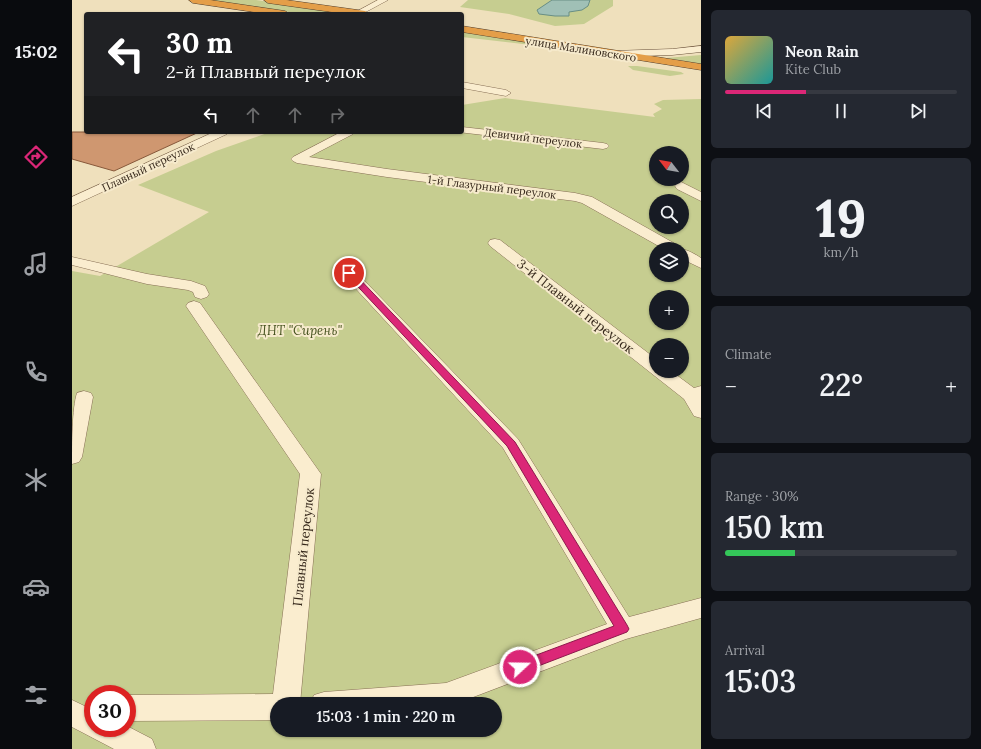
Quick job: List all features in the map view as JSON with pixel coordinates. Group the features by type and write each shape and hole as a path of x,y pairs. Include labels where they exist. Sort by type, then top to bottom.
{"highway":[{"path":"193,0 272,12"},
{"path":"268,0 348,12"},
{"name":"улица Малиновского","path":"464,29 701,67"},
{"name":"улица Малиновского","path":"464,39 701,72"}],"main road":[{"path":"612,54 701,50"},
{"path":"672,52 701,53"}],"street":[{"path":"364,12 384,0"},
{"path":"464,85 506,93"},
{"name":"Девичий переулок","path":"464,130 603,146"},
{"name":"Плавный переулок","path":"72,202 219,134"},
{"name":"1-й Глазурный переулок","path":"345,134 297,159 387,173 587,200 662,242"},
{"path":"681,186 701,197"},
{"name":"3-й Плавный переулок","path":"495,243 649,363"},
{"path":"689,258 701,264"},
{"name":"Плавный переулок","path":"72,261 147,279 191,286 200,289 197,300 311,474 287,697"},
{"path":"349,273 511,444 622,629"},
{"path":"669,378 698,400"},
{"path":"72,458 84,397"},
{"path":"419,697 446,695 622,629 701,608"},
{"path":"136,708 270,707"},
{"path":"72,708 84,708"},
{"path":"72,712 84,719"},
{"path":"119,737 142,749"}],"green space":[{"path":"208,0 256,0 338,12 289,12"},
{"path":"468,0 613,0 613,6 584,24 555,26 509,14 460,7"},
{"path":"464,31 565,49 464,37"},
{"path":"701,55 701,64 666,58"},
{"path":"628,66 681,72 684,74 670,76 633,70"},
{"name":"ДНТ \"Сирень\"","path":"505,98 655,117 653,114 662,109 654,104 663,100 701,99 701,749 72,749 72,271 100,276 209,212 138,185 216,151 264,134 464,134 464,105"}],"water":[{"path":"552,0 590,0 588,6 582,10 569,12 569,16 539,14 537,10"}],"building":[{"path":"72,132 84,132 84,134 195,134 114,171 72,159"}],"route":[{"path":"349,273 511,444 622,629 520,667"}]}
